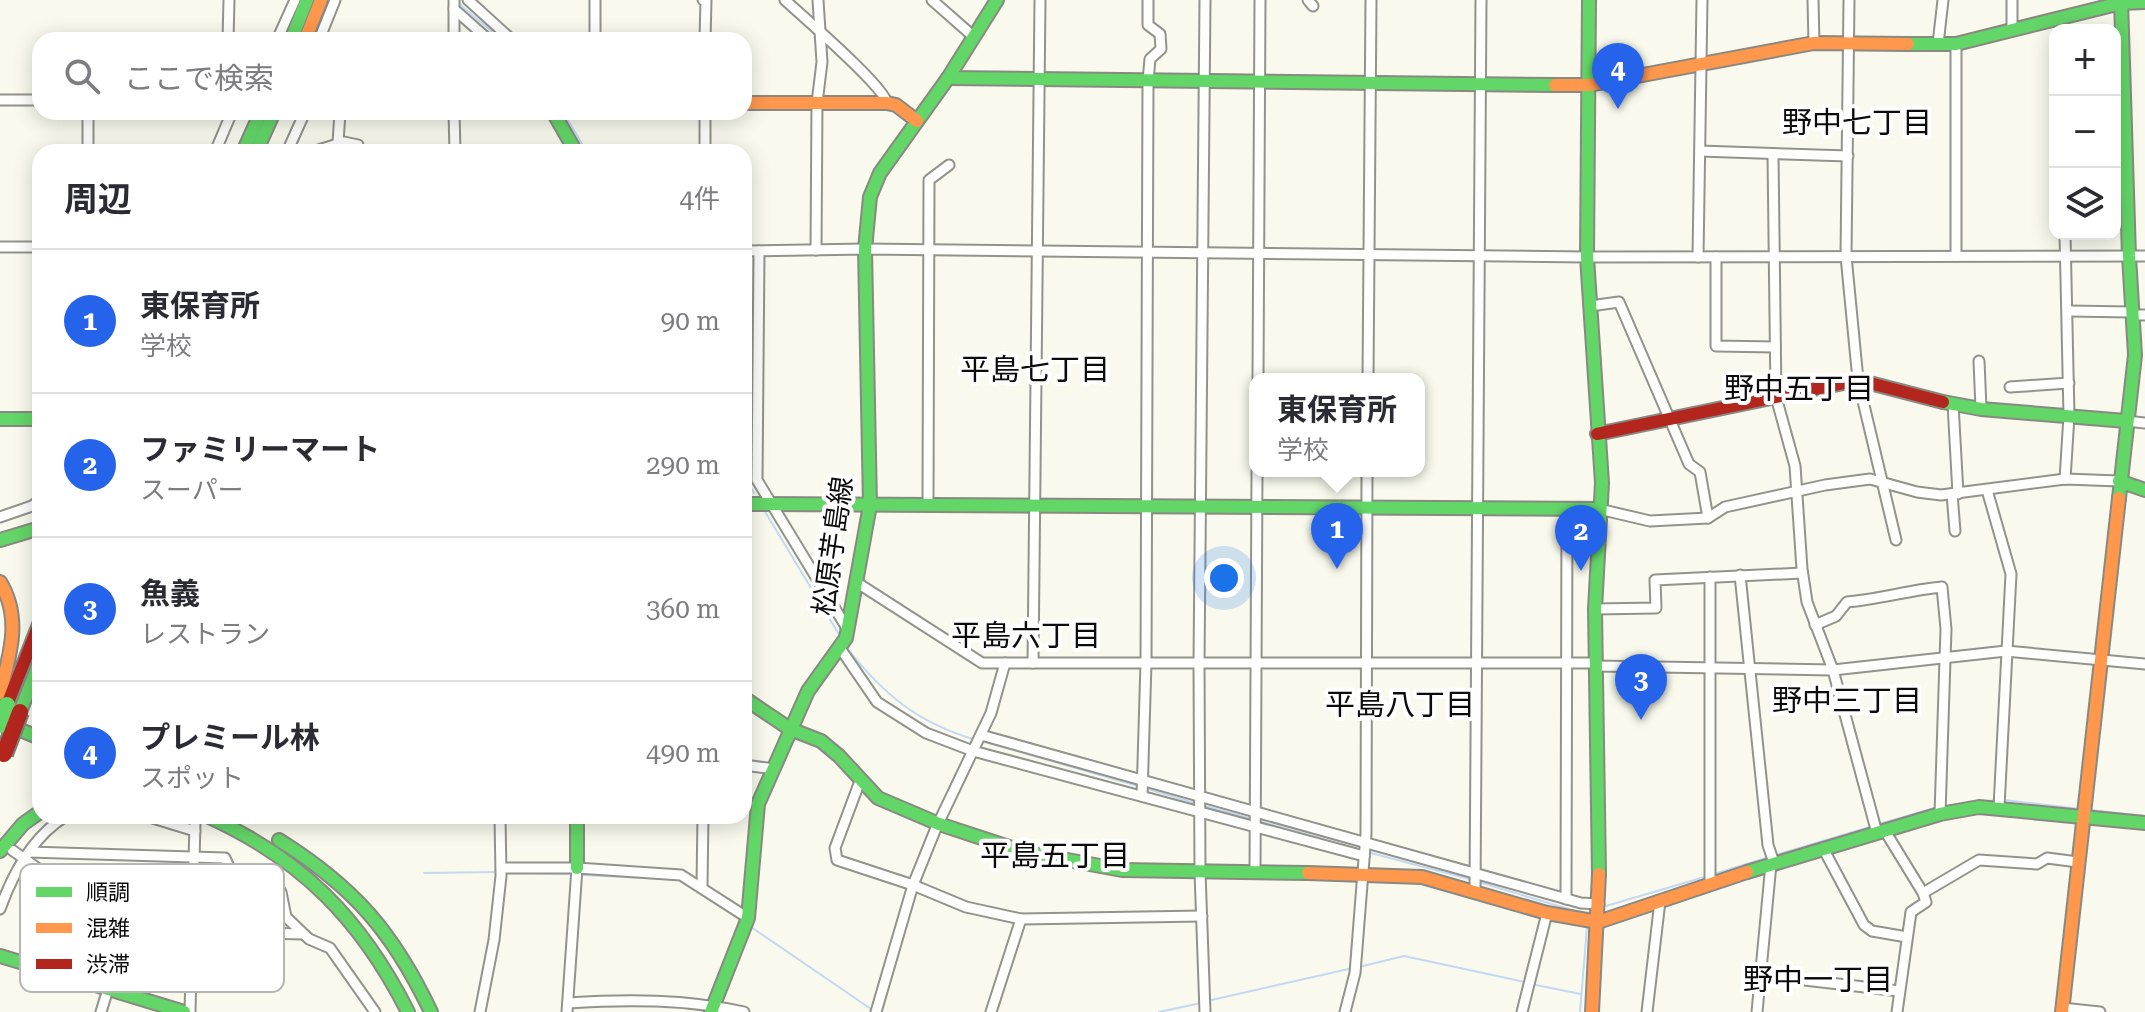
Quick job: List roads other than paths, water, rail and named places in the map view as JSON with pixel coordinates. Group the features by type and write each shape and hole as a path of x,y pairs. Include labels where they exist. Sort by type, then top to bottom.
{"main road":[{"path":"294,32 307,0"},
{"path":"308,32 321,0"},
{"name":"松原芋島線","path":"712,1008 747,922 758,804 808,691 844,640 856,582 870,505 865,249 870,197 880,173 948,78 997,0"},
{"path":"1589,0 1587,257 1602,483 1595,609 1599,904 1589,921 1592,1012"},
{"path":"2065,24 2121,2 2145,2"},
{"path":"2062,1010 2126,421 2140,355 2121,2"},
{"path":"948,78 1589,85 1814,43 1956,44 2049,26"},
{"path":"752,103 887,103 896,105 917,121"},
{"path":"247,144 257,120"},
{"path":"260,144 270,120"},
{"path":"558,120 571,144"},
{"path":"1597,434 1672,421 1858,380 1981,409 2126,421"},
{"path":"0,419 32,419"},
{"path":"2119,481 2145,490"},
{"path":"752,502 1599,509"},
{"path":"0,540 32,530"},
{"path":"0,582 10,601 13,628 2,760"},
{"path":"32,643 0,723 32,735"},
{"path":"9,703 32,672"},
{"path":"752,703 790,729 821,741 878,798 939,824 1024,852 1122,870 1364,874 1475,883 1547,913 1589,921 1660,901 1709,878 1772,860 1824,850 1940,809 1979,807 1999,802 2085,811 2145,823"},
{"path":"0,731 32,745"},
{"path":"6,850 23,824 32,818"},
{"path":"238,824 317,883 351,923 397,990 408,1012"},
{"path":"240,824 303,855 356,898 414,979 431,1012"},
{"path":"576,872 577,824"},
{"path":"0,956 20,962"},
{"path":"118,992 187,1012"}],"street":[{"path":"228,32 229,0"},
{"path":"281,32 295,0"},
{"path":"322,32 335,0"},
{"path":"468,0 503,32"},
{"path":"595,0 595,32"},
{"path":"703,0 706,0 705,32"},
{"path":"785,0 887,98 887,103"},
{"path":"816,250 817,103 822,62 818,0"},
{"path":"932,0 974,37"},
{"path":"1033,663 1040,0"},
{"path":"1142,789 1146,663 1148,81 1150,59 1161,49 1160,34 1148,25 1148,0"},
{"path":"1204,1004 1199,663 1205,0"},
{"path":"1258,373 1260,0"},
{"path":"1368,373 1371,0"},
{"path":"1475,883 1481,0"},
{"path":"1698,257 1702,0"},
{"path":"1813,0 1814,43"},
{"path":"1849,0 1846,256 1858,380 1896,540"},
{"path":"1938,44 1943,0"},
{"path":"2012,0 2012,31"},
{"path":"454,5 454,32"},
{"path":"454,5 481,32"},
{"path":"1956,44 1956,256"},
{"path":"0,100 32,100"},
{"path":"88,120 88,144"},
{"path":"218,144 229,120"},
{"path":"291,144 302,120"},
{"path":"338,143 339,120"},
{"path":"454,120 455,144"},
{"path":"705,120 705,144"},
{"path":"335,144 353,144"},
{"path":"1700,151 1848,156"},
{"path":"1773,154 1776,397 1795,466 1802,573 1807,602 1833,670 1878,829 1923,893 1926,902 1911,912 1897,1012"},
{"path":"928,505 929,180 949,165"},
{"path":"2065,240 2069,383 2065,479"},
{"path":"0,247 32,247"},
{"path":"752,251 865,249 1587,257 2137,256"},
{"path":"759,251 757,480 773,504 877,702 926,733 977,742 1475,883 1599,904"},
{"path":"1716,257 1716,346 1775,347"},
{"path":"1590,306 1619,302 1689,464 1700,472 1708,518"},
{"path":"2068,311 2137,314"},
{"path":"1979,361 1981,409"},
{"path":"2010,387 2069,383"},
{"path":"1953,404 1955,531"},
{"path":"2126,421 2145,423"},
{"path":"1255,873 1257,477"},
{"path":"1345,1012 1355,973 1365,851 1367,477"},
{"path":"1599,509 1650,521 1708,518 1725,507 1825,485 1870,479 1917,492 1955,494 2065,479 2119,481"},
{"path":"1987,490 2011,574 1999,802"},
{"path":"0,517 32,506"},
{"path":"1566,899 1567,509"},
{"path":"1595,609 1656,608 1655,580 1802,573"},
{"path":"1740,575 1772,860 1757,1012"},
{"path":"1709,878 1710,577"},
{"path":"856,582 982,663 1567,663 1833,670 2006,651 2145,664"},
{"path":"1815,625 1836,616 1847,602 1885,599 1911,590 1942,587 1946,629 1940,809"},
{"path":"876,1011 913,885 991,713 1005,663"},
{"path":"977,742 1255,820"},
{"path":"752,766 774,769"},
{"path":"860,781 835,848 837,860 913,885 966,907 1021,919 1202,916"},
{"path":"22,864 41,835 55,824"},
{"path":"194,864 200,824"},
{"path":"480,1012 494,940 502,872 500,824"},
{"path":"702,886 703,824"},
{"path":"6,850 27,855 225,858 228,864"},
{"path":"1824,850 1864,925 1872,931 1907,937"},
{"path":"27,855 39,864"},
{"path":"1923,893 1979,860 2037,864 2047,858 2078,862"},
{"path":"0,909 20,867"},
{"path":"502,872 681,875 702,886 747,922"},
{"path":"576,872 567,1008 622,999 744,1012"},
{"path":"1647,1012 1660,901"},
{"path":"284,907 286,917 304,934 330,948 375,1012"},
{"path":"1522,1012 1547,913"},
{"path":"991,1012 1021,919"},
{"path":"284,933 304,934"},
{"path":"1761,975 1899,991"},
{"path":"101,1012 107,992"},
{"path":"187,1012 188,992"},
{"path":"2062,1010 2100,1012"}],"waterway":[{"path":"458,3 492,32"},
{"path":"568,120 582,144"},
{"path":"764,510 840,636"},
{"path":"847,648 875,680 919,716 976,740"},
{"path":"982,741 1138,786"},
{"path":"1148,789 1195,803"},
{"path":"1944,806 1997,800"},
{"path":"2004,800 2081,809"},
{"path":"1205,806 1253,819"},
{"path":"1879,824 1938,807"},
{"path":"2091,810 2145,816"},
{"path":"1259,821 1361,850"},
{"path":"1776,855 1873,826"},
{"path":"1367,852 1473,880"},
{"path":"1714,874 1769,857"},
{"path":"424,873 495,872"},
{"path":"530,873 571,874"},
{"path":"582,875 667,879"},
{"path":"1606,906 1708,876"},
{"path":"1479,882 1585,914 1590,912"},
{"path":"701,893 742,921"},
{"path":"751,927 871,1009"},
{"path":"1580,1012 1587,927"},
{"path":"1359,967 1404,956 1525,982"},
{"path":"1207,1001 1353,968"},
{"path":"1531,984 1581,994"},
{"path":"1159,1012 1201,1003"}],"place":[{"name":"プレミール林","path":"1618,109"},
{"name":"東保育所","path":"1337,569"},
{"name":"ファミリーマート","path":"1581,571"},
{"name":"魚義","path":"1641,720"}],"district":[{"name":"野中七丁目","path":"1857,122"},
{"name":"平島七丁目","path":"1035,369"},
{"name":"野中五丁目","path":"1799,388"},
{"name":"平島六丁目","path":"1026,635"},
{"name":"野中三丁目","path":"1847,700"},
{"name":"平島八丁目","path":"1400,704"},
{"name":"平島五丁目","path":"1055,855"},
{"name":"野中一丁目","path":"1818,979"}]}
